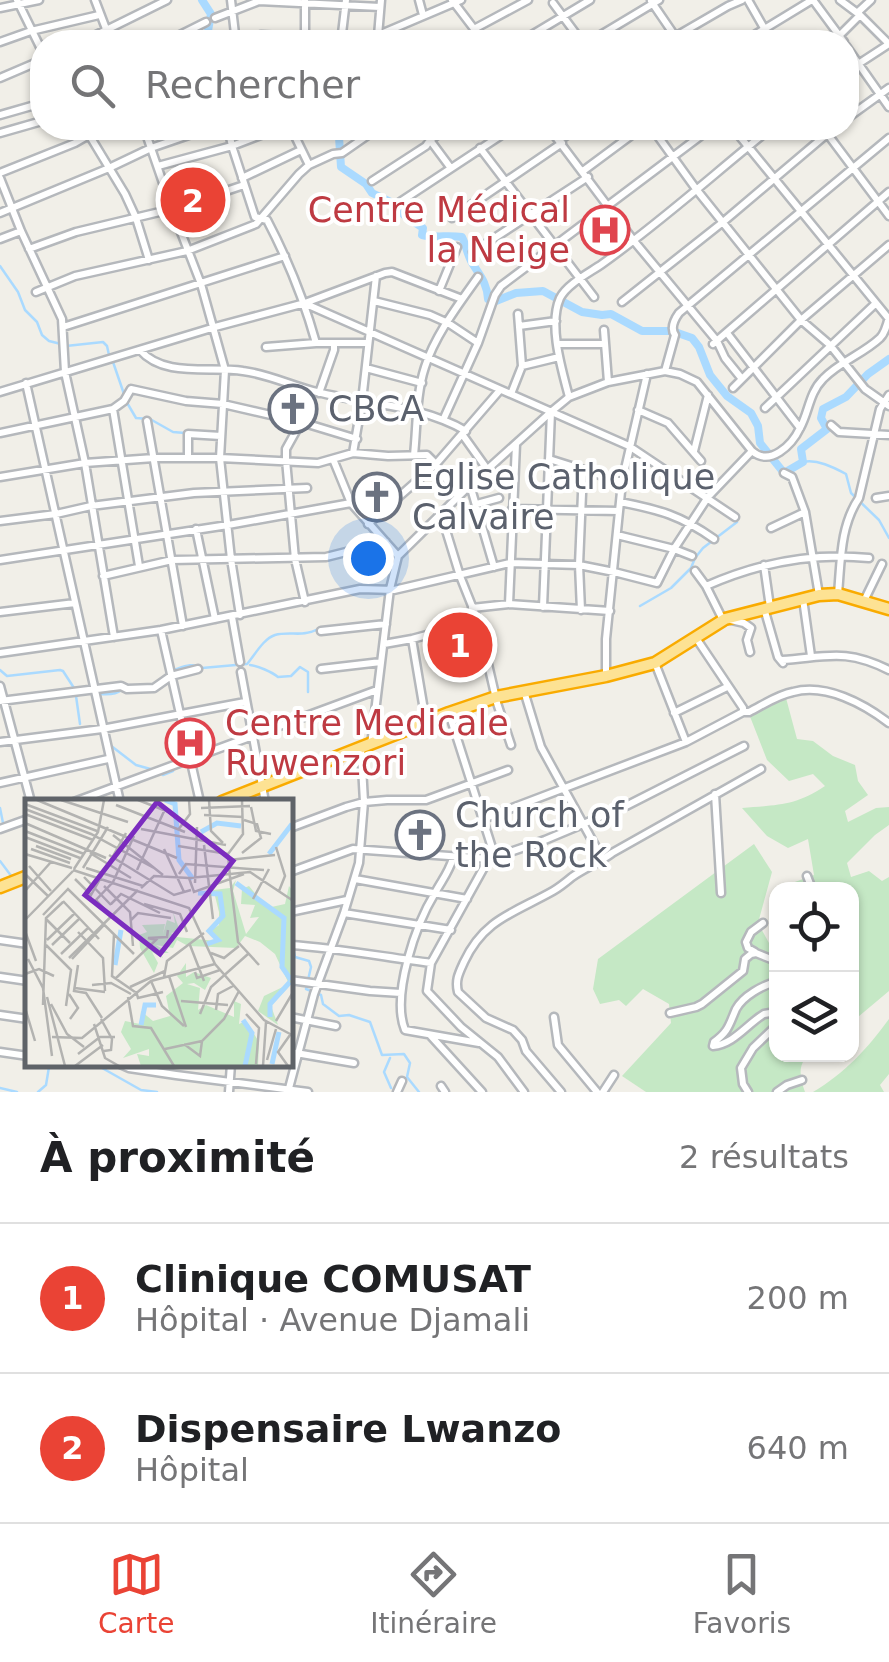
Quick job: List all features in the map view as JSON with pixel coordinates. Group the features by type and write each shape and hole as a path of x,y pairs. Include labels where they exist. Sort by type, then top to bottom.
{"highway":[{"path":"230,799 496,697 656,664 724,619 819,594 838,594 889,609"},
{"path":"0,887 25,877"}],"street":[{"path":"0,8 38,0"},
{"path":"94,0 105,30"},
{"path":"109,30 167,0"},
{"path":"231,0 235,30"},
{"path":"419,0 424,15"},
{"path":"391,30 455,1 474,30 528,0"},
{"path":"541,30 590,0"},
{"path":"693,30 744,0 764,28"},
{"path":"761,30 812,0 835,30"},
{"path":"840,0 889,44 859,63"},
{"path":"849,30 871,0"},
{"path":"215,18 259,1 381,3 379,30"},
{"path":"305,1 305,30"},
{"path":"605,30 654,1 672,30"},
{"path":"18,2 31,30"},
{"path":"342,30 345,2"},
{"path":"553,3 574,30"},
{"path":"35,30 99,15"},
{"path":"190,30 206,22"},
{"path":"0,42 30,31"},
{"path":"0,78 30,65"},
{"path":"859,65 889,107"},
{"path":"859,109 889,88"},
{"path":"0,116 30,107"},
{"path":"0,133 30,124"},
{"path":"665,371 678,314 889,138"},
{"path":"78,140 0,176 20,230 62,319 66,372 114,638"},
{"path":"93,140 125,194 150,260"},
{"path":"148,140 201,284 226,370 220,458 240,662"},
{"path":"0,213 174,140"},
{"path":"231,140 256,216 267,220 285,256 316,343"},
{"path":"158,166 248,140"},
{"path":"296,140 309,165"},
{"path":"36,292 75,276 187,251 256,224 309,165 340,154 360,140"},
{"path":"372,180 430,140 450,167"},
{"path":"400,202 493,140"},
{"path":"452,218 564,140"},
{"path":"473,252 530,215 627,140"},
{"path":"661,140 801,320 830,345 860,384 886,404"},
{"path":"444,418 501,286 693,140"},
{"path":"289,1090 294,1053 356,878 366,746 398,556 470,484 569,398 608,382 665,371 697,382 752,451 758,456 772,456 790,443 800,429 818,384 883,336 889,318 741,140"},
{"path":"569,398 557,344 560,299 756,140"},
{"path":"622,302 723,222 814,140"},
{"path":"832,140 889,216"},
{"path":"561,142 742,378"},
{"path":"480,148 594,297"},
{"path":"29,249 76,232 172,209 243,182 301,150"},
{"path":"715,342 889,192"},
{"path":"0,239 20,230"},
{"path":"733,388 801,320 889,245"},
{"path":"439,290 457,248"},
{"path":"63,327 285,256"},
{"path":"0,392 304,304 392,272 462,299"},
{"path":"353,453 376,276"},
{"path":"414,455 429,357 478,276"},
{"path":"374,301 430,315 478,343"},
{"path":"304,304 629,446 735,517"},
{"path":"765,408 874,304"},
{"path":"511,394 522,366 518,314"},
{"path":"519,326 556,321"},
{"path":"604,330 608,382"},
{"path":"726,333 800,429"},
{"path":"320,393 334,344"},
{"path":"266,347 368,344"},
{"path":"557,344 605,344"},
{"path":"140,350 149,360 189,370 263,375 320,393 444,418 464,433 488,469"},
{"path":"522,366 559,358"},
{"path":"366,368 422,383"},
{"path":"606,676 618,511 647,374"},
{"path":"26,383 119,799"},
{"path":"368,524 436,464 500,389"},
{"path":"0,434 114,409 127,395 223,404 357,439"},
{"path":"693,452 708,395"},
{"path":"838,594 844,530 889,395"},
{"path":"114,409 139,566"},
{"path":"543,607 552,410"},
{"path":"638,410 668,423 701,461"},
{"path":"147,421 183,626"},
{"path":"301,422 286,449 286,460 294,560 304,602"},
{"path":"831,425 839,432 889,435"},
{"path":"188,458 188,434 221,436"},
{"path":"508,604 516,442"},
{"path":"0,653 161,630 360,589 390,589 460,576 510,563 579,566 656,584 690,522 752,451"},
{"path":"0,477 85,463 154,458 318,463 353,453 426,455 458,497"},
{"path":"333,459 351,503 398,556"},
{"path":"549,459 622,482"},
{"path":"581,610 583,470"},
{"path":"784,473 792,477 805,512 819,594"},
{"path":"470,484 494,566"},
{"path":"0,521 194,493 307,488"},
{"path":"876,498 889,496"},
{"path":"477,504 499,498"},
{"path":"620,502 666,511 714,539"},
{"path":"0,560 351,503"},
{"path":"512,509 618,511"},
{"path":"770,528 805,512"},
{"path":"440,514 478,620 512,745"},
{"path":"196,529 214,619"},
{"path":"616,535 692,556"},
{"path":"103,576 172,560 326,557 386,542"},
{"path":"706,586 738,572 813,556 869,558"},
{"path":"864,601 882,564"},
{"path":"764,565 764,608 783,663 782,660 835,654 861,658 889,670"},
{"path":"695,571 724,619 740,621 751,628"},
{"path":"802,599 811,656"},
{"path":"0,612 75,602"},
{"path":"472,608 508,604 610,611"},
{"path":"750,652 747,640 764,608"},
{"path":"384,644 478,620"},
{"path":"321,631 386,624"},
{"path":"161,630 199,799"},
{"path":"696,638 743,712"},
{"path":"412,639 426,724"},
{"path":"321,669 381,662"},
{"path":"656,664 686,742"},
{"path":"2,700 95,693 121,686 154,688 170,673 198,669"},
{"path":"241,672 265,799"},
{"path":"0,686 30,799"},
{"path":"674,713 727,686"},
{"path":"82,799 377,690"},
{"path":"483,819 686,742 743,712 795,691 820,690 854,702 889,724"},
{"path":"524,691 541,747 603,860"},
{"path":"0,742 102,729 245,702"},
{"path":"448,713 493,850 432,963 427,992 498,1057 524,1092"},
{"path":"292,871 353,849 490,859 626,806 744,746"},
{"path":"0,784 108,759"},
{"path":"561,1092 526,1051 518,1034 482,1015 458,992 456,982 467,955 481,933 508,913 557,889 761,769"},
{"path":"292,827 364,802 426,800 508,770"},
{"path":"716,794 721,893"},
{"path":"0,829 25,820"},
{"path":"453,858 419,926 400,1007 404,1028 481,1043"},
{"path":"807,876 809,882"},
{"path":"356,878 467,899"},
{"path":"292,912 348,900"},
{"path":"344,913 450,930"},
{"path":"763,923 746,942 748,948 769,958"},
{"path":"0,940 25,944"},
{"path":"292,946 330,947 432,963"},
{"path":"670,1012 702,1004 742,972 746,959 756,953"},
{"path":"0,978 25,981"},
{"path":"292,980 307,982 316,989 401,992"},
{"path":"769,984 739,1004 731,1026 713,1046 729,1042 769,1013"},
{"path":"0,1015 25,1019"},
{"path":"292,1017 336,1026"},
{"path":"554,1017 558,1045 600,1092 614,1075"},
{"path":"748,1092 740,1068 769,1030"},
{"path":"430,1034 482,1092"},
{"path":"0,1052 25,1056"},
{"path":"294,1053 354,1063"},
{"path":"127,1067 308,1092"},
{"path":"176,1075 177,1067"},
{"path":"229,1092 230,1067"},
{"path":"777,1092 802,1080"},
{"path":"397,1092 402,1081"}],"green space":[{"path":"786,698 797,739 813,741 833,756 855,765 858,781 868,795 845,811 848,822 876,808 889,807 889,825 847,863 851,877 869,871 882,881 889,877 889,991 859,1016 859,882 795,882 814,875 808,839 788,848 767,836 742,808 795,801 825,786 813,774 789,781 767,760 749,714"},
{"path":"754,844 772,872 758,923 769,943 769,1062 804,1062 801,1072 805,1092 646,1092 622,1076 671,1023 669,1004 643,989 626,1006 619,1000 600,1004 593,989 598,959"},
{"path":"889,1019 889,1074 880,1085 884,1092 813,1092 853,1062 859,1062 859,1055"}],"waterway":[{"path":"202,0 211,14 208,30"},
{"path":"339,140 341,167 423,228 422,235 462,237 488,299 496,301 516,293 543,291 582,312 611,314 642,331 672,331 692,338 710,375 727,396 751,413 760,443 784,473 803,462 801,449 827,429 821,418 823,409 846,397 889,359"},
{"path":"0,266 42,335 61,344"},
{"path":"66,346 103,342 109,355"},
{"path":"113,362 124,394"},
{"path":"126,401 136,418 150,419 173,432 185,433"},
{"path":"803,462 830,466 846,474 851,493 879,520 889,538"},
{"path":"640,606 671,588 691,568 703,548 737,522"},
{"path":"174,670 192,665 202,668 247,664 271,637 316,630"},
{"path":"250,665 278,677 291,676 300,667 308,672 308,692"},
{"path":"0,670 7,676 60,670 74,688"},
{"path":"100,694 134,686"},
{"path":"75,695 92,693"},
{"path":"76,696 80,724"},
{"path":"110,745 136,765 154,770"},
{"path":"161,773 173,771"},
{"path":"0,808 3,823"},
{"path":"0,861 12,877"},
{"path":"292,943 295,957 309,961 311,967 306,989 321,995 323,1004 339,1016 370,1022 382,1055 404,1054 410,1063 407,1077 419,1092"},
{"path":"390,1058 384,1072 391,1088"},
{"path":"38,1092 46,1085 49,1067"},
{"path":"100,1067 141,1090 157,1092"},
{"path":"0,1088 17,1092"}],"place":[{"name":"Dispensaire Lwanzo","path":"193,200"},
{"name":"Centre Médical la Neige","path":"605,230"},
{"name":"CBCA","path":"293,409"},
{"name":"Eglise Catholique Calvaire","path":"377,497"},
{"name":"Clinique COMUSAT","path":"460,645"},
{"name":"Centre Medicale Ruwenzori","path":"190,743"},
{"name":"Church of the Rock","path":"420,835"}]}
